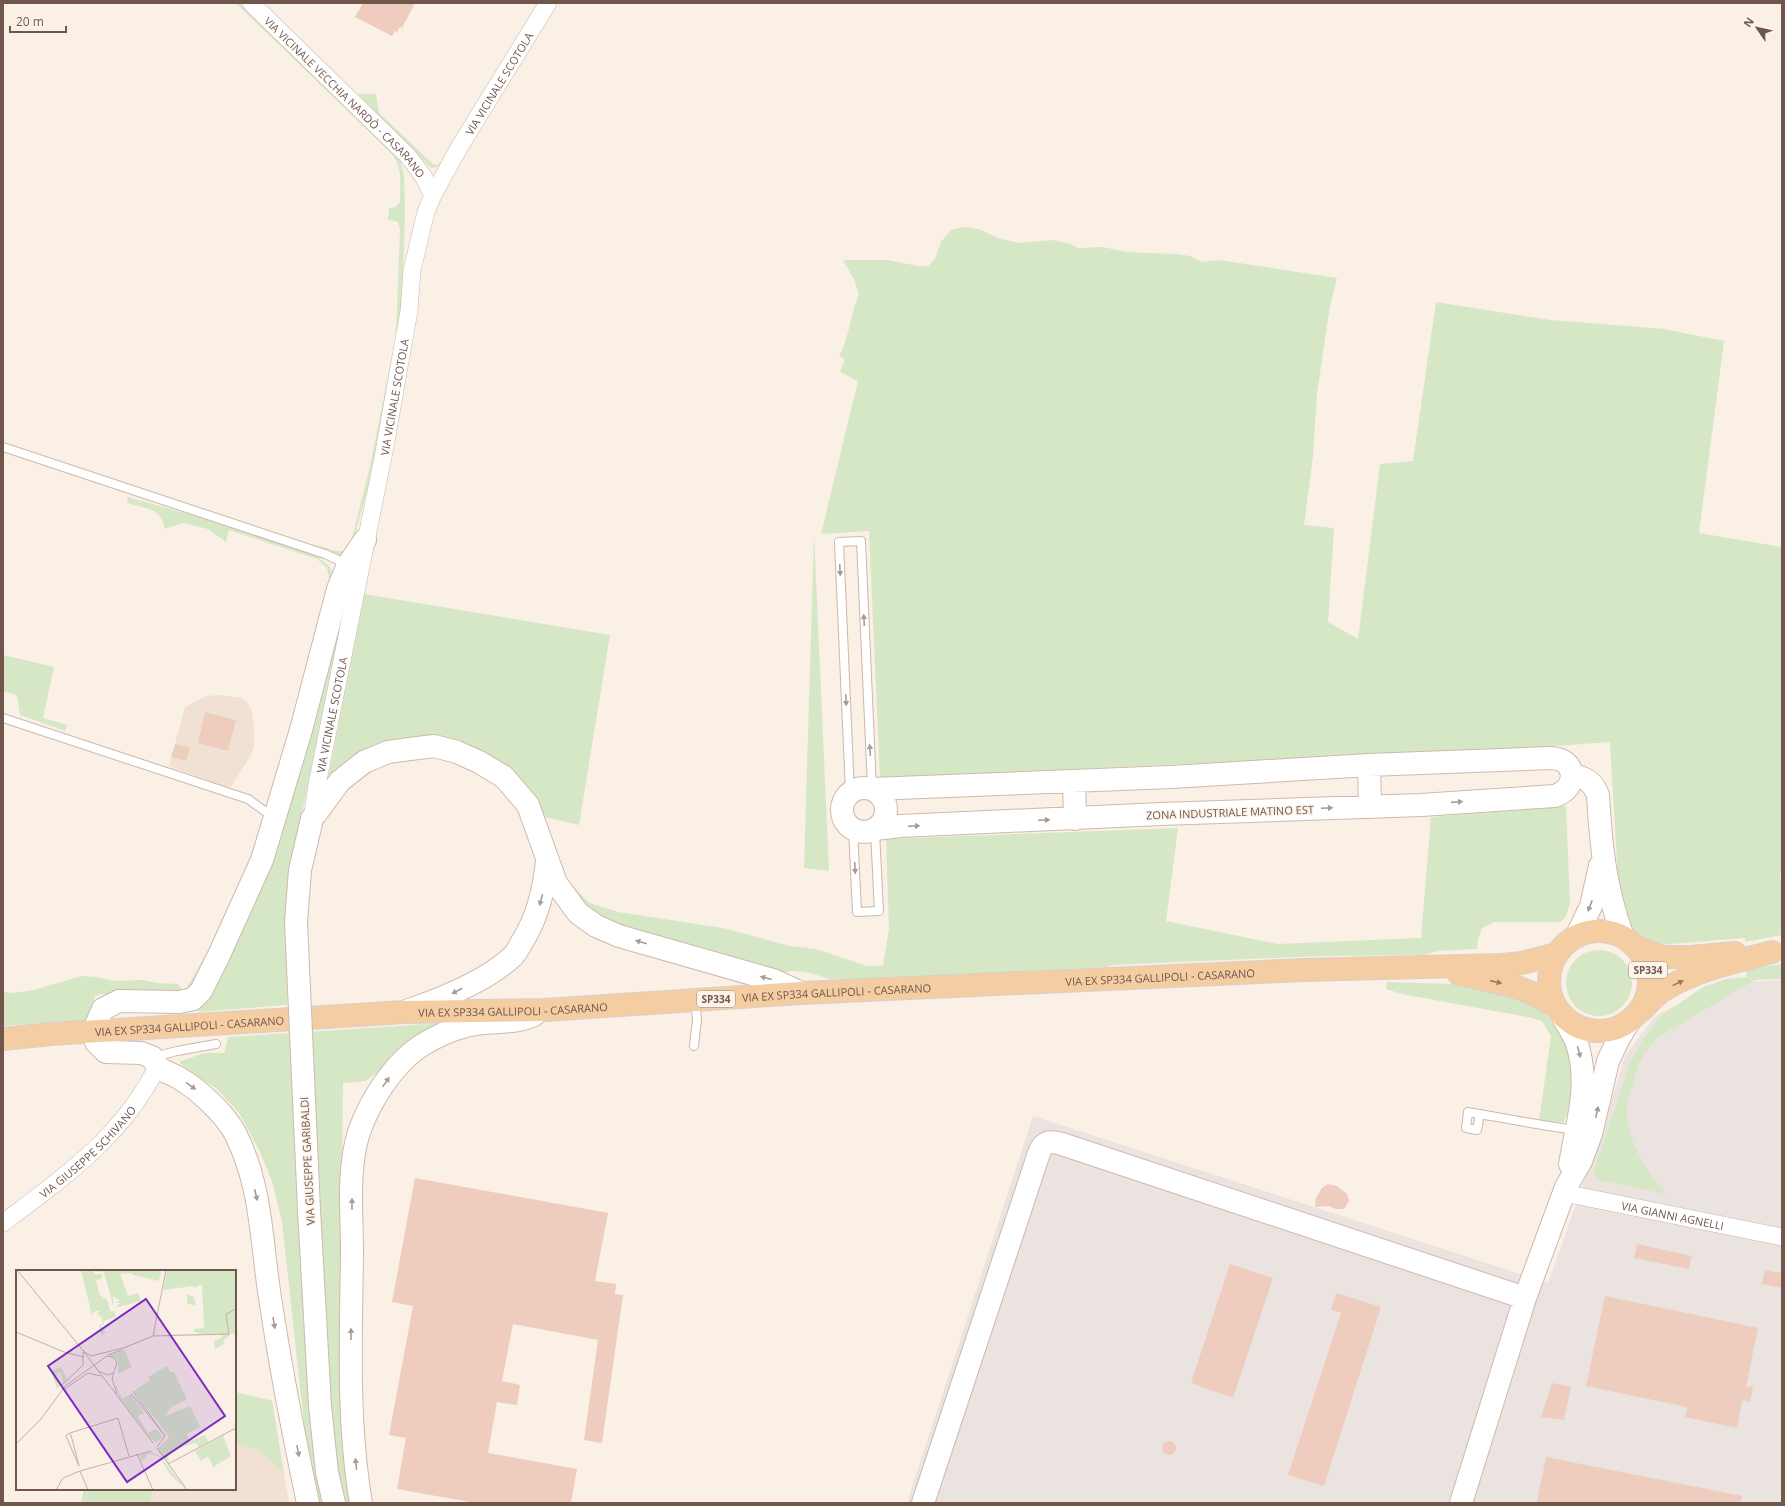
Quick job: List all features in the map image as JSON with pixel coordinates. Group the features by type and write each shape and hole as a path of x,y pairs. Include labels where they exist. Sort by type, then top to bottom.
{"main road":[{"name":"SP334","path":"1588,932 1611,932 1662,957 1690,957 1777,951 1706,971 1681,982 1661,992 1633,1019 1608,1031 1597,1032 1584,1030 1573,1025 1559,1011 1550,993 1548,980 1551,966 1556,954 1565,944 1588,932"},
{"name":"SP334","path":"1629,941 1645,959 1649,971 1650,983 1646,1000 1633,1019"},
{"name":"VIA EX SP334 GALLIPOLI - CASARANO","path":"3,1039 406,1012 545,1010 801,993 1303,970 1522,963 1556,954"},
{"name":"VIA EX SP334 GALLIPOLI - CASARANO","path":"1430,967 1514,986 1534,994 1559,1011"}],"street":[{"name":"VIA VICINALE VECCHIA NARDÒ - CASARANO","path":"251,3 408,156 423,176 433,195"},
{"name":"VIA VICINALE SCOTOLA","path":"312,819 317,785 400,365 409,311 412,270 417,244 426,212 433,195 460,146 548,3"},
{"path":"308,1503 270,1303 257,1196 248,1163 234,1132 206,1098 179,1078 141,1053 106,1052 96,1042 93,1032 103,1009 119,1001 179,1002 193,999 200,991 219,955 262,860 276,820 332,609 348,565 365,540"},
{"path":"312,819 340,780 364,762 388,752 434,746 458,752 479,762 504,777 528,805 556,883 578,913 596,926 619,936 773,980 801,993"},
{"path":"854,829 846,822 842,812 843,802 850,793 860,788 902,789 1186,776 1369,765 1557,758 1565,762 1570,768 1572,775 1588,780 1596,789 1598,795 1602,854 1612,908 1629,941"},
{"path":"1369,765 1370,807"},
{"name":"ZONA INDUSTRIALE MATINO EST","path":"854,829 864,832 875,829 901,826 1421,805 1555,796 1563,793 1569,788 1572,775"},
{"path":"1074,781 1074,819"},
{"path":"872,789 881,794 886,803 886,813 884,818 875,829"},
{"name":"VIA GIUSEPPE GARIBALDI","path":"312,819 300,870 296,922 309,1210 320,1406 328,1472 334,1503"},
{"path":"1576,937 1591,906 1596,890 1602,854"},
{"path":"406,1012 442,998 490,973 513,957 530,929 541,901 547,861"},
{"path":"361,1503 356,1459 351,1344 353,1164 359,1134 374,1100 394,1070 419,1047 442,1034 466,1025 523,1020 545,1010"},
{"path":"1461,1503 1525,1298 1565,1190 1581,1161 1583,1132 1581,1107 1584,1072 1576,1040 1559,1011"},
{"path":"1583,1132 1608,1061 1618,1040 1633,1019"},
{"name":"VIA GIUSEPPE SCHIVANO","path":"3,1223 76,1167 99,1146 123,1120 148,1086 154,1062"},
{"path":"923,1503 1039,1153 1045,1142 1062,1144 1525,1298"},
{"name":"VIA GIANNI AGNELLI","path":"1565,1190 1782,1237"}],"lane":[{"path":"3,447 325,554 348,565"},
{"path":"850,793 839,542 861,541 872,789"},
{"path":"3,718 248,799 276,820"},
{"path":"854,829 857,912 879,911 875,829"},
{"path":"694,1046 697,1019 695,1000"},
{"path":"154,1062 176,1050 216,1044"},
{"path":"1480,1114 1583,1132"}],"shaded area":[{"path":"220,695 242,698 246,701 251,708 254,726 254,746 251,755 231,787 215,783 169,766 185,707 206,696"},
{"path":"1782,980 1782,1503 907,1503 1033,1116 1548,1283 1603,1129 1625,1056 1655,1016 1722,983"},
{"path":"236,1392 272,1401 289,1503 81,1503 84,1490 236,1490"}],"green space":[{"path":"236,3 239,3 290,50 400,159 404,175 405,211 402,305 372,473 352,545 342,556 312,543 339,551 347,550 351,542 370,466 396,336 400,230 398,222 388,220 389,208 395,207 400,202 399,169 395,158 391,153"},
{"path":"358,94 376,94 379,113 433,164 437,165 441,162 453,141 440,166 431,168"},
{"path":"965,227 979,229 998,238 1019,243 1054,240 1079,248 1103,247 1126,252 1175,254 1190,256 1202,262 1219,260 1337,278 1330,306 1317,393 1313,457 1304,525 1334,528 1328,622 1358,639 1380,464 1413,461 1436,302 1550,320 1664,329 1724,341 1699,533 1782,547 1782,861 1780,879 1782,880 1782,935 1745,942 1745,938 1647,946 1628,927 1619,897 1610,742 1530,748 880,778 869,531 821,534 858,381 840,372 845,360 839,356 846,341 859,294 854,279 843,260 887,260 918,266 928,266 935,259 941,242 951,230"},
{"path":"128,497 212,521 318,557 330,567 333,578 330,583 327,568 317,559 229,530 226,542 208,529 183,523 165,529 160,516 152,510 127,503"},
{"path":"814,534 829,871 804,868"},
{"path":"351,575 292,862 287,934 287,1005 198,1012 244,918"},
{"path":"364,594 610,635 579,825 541,816 535,804 422,737 394,740 370,748 349,760 328,779"},
{"path":"3,655 54,667 43,718 67,725 65,731 20,715 17,695 6,692 3,694"},
{"path":"1566,806 1570,903 1566,916 1561,922 1495,922 1482,928 1478,939 1477,949 1439,951 1423,955 1321,956 1113,965 1105,967 882,979 829,979 811,973 794,971 773,974 655,938 591,914 559,871 589,903 618,912 723,928 790,946 816,949 867,966 883,966 889,929 886,839 1178,828 1166,921 1277,944 1421,938 1431,817"},
{"path":"230,911 202,977 183,996 100,994 95,996 89,1016 85,1020 3,1026 3,992 13,993 34,990 81,976 96,977 114,981 143,980 157,983 178,984 184,993"},
{"path":"1592,950 1606,950 1618,955 1627,964 1632,976 1630,996 1623,1007 1606,1016 1592,1016 1580,1011 1571,1002 1566,990 1566,976 1571,964 1580,955"},
{"path":"1782,964 1782,979 1755,980 1657,1038 1648,1048 1639,1064 1627,1107 1630,1131 1638,1154 1666,1194 1598,1180 1594,1177 1594,1170 1630,1064 1642,1041 1661,1016 1703,987 1726,979 1747,977 1746,969"},
{"path":"1387,982 1455,984 1501,992 1539,1007 1563,1034 1573,1050 1572,1096 1564,1122 1539,1121 1551,1036 1542,1021 1528,1017 1402,994 1386,989"},
{"path":"443,1023 366,1081 343,1083 340,1372 343,1447 350,1503 342,1503 338,1485 329,1386 308,1032"},
{"path":"289,1033 325,1503 318,1503 307,1451 282,1222 272,1181 260,1152 239,1113 217,1089 192,1073 179,1062 204,1053 224,1053 228,1037"},
{"path":"236,1392 272,1401 284,1474 261,1451 236,1442"},
{"path":"84,1490 153,1490 150,1500 152,1503 81,1503"}],"building":[{"path":"363,3 415,3 402,28 400,27 397,32 395,31 392,36 355,17"},
{"path":"205,712 236,720 228,751 198,743"},
{"path":"175,744 190,748 186,761 171,757"},
{"path":"415,1178 608,1213 595,1281 616,1284 615,1294 623,1295 602,1443 584,1440 598,1340 513,1324 502,1381 520,1385 517,1405 497,1402 488,1453 577,1469 571,1503 475,1503 397,1489 406,1438 389,1435 413,1306 392,1302"},
{"path":"1328,1184 1337,1186 1347,1194 1349,1201 1344,1209 1335,1209 1329,1206 1315,1207 1316,1198 1322,1188"},
{"path":"1637,1244 1692,1256 1689,1269 1634,1258"},
{"path":"1230,1264 1273,1278 1233,1398 1191,1383"},
{"path":"1765,1270 1782,1273 1782,1288 1762,1284"},
{"path":"1336,1293 1381,1307 1324,1486 1288,1475 1341,1313 1331,1310"},
{"path":"1605,1296 1758,1328 1746,1386 1753,1387 1750,1402 1742,1400 1737,1428 1685,1417 1687,1407 1586,1386"},
{"path":"1552,1383 1571,1387 1564,1420 1541,1417"},
{"path":"1166,1441 1172,1441 1176,1445 1176,1451 1172,1455 1166,1455 1162,1451 1162,1445"},
{"path":"1546,1457 1742,1496 1741,1503 1537,1503"}]}
